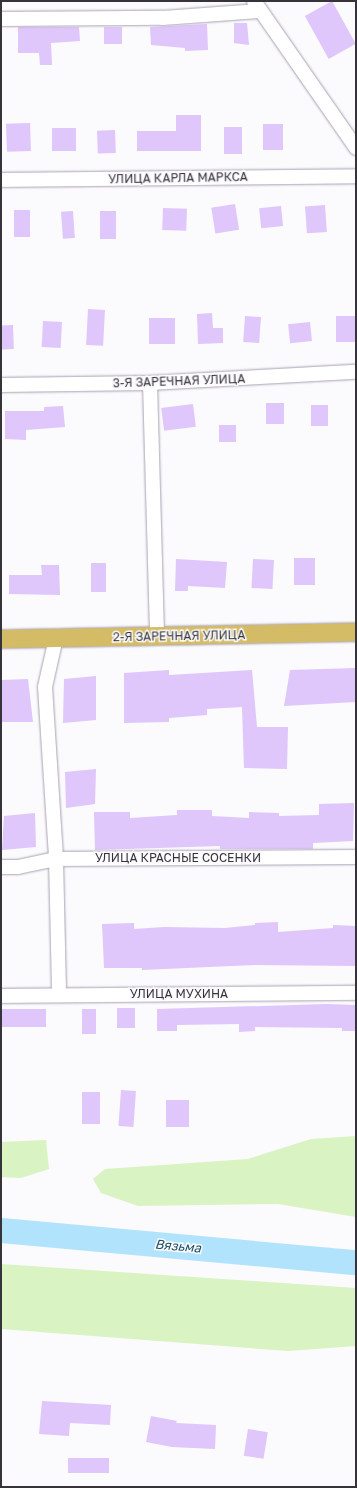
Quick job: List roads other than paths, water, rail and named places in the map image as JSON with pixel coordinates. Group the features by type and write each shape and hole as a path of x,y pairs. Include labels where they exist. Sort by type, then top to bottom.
{"main road":[{"name":"2-Я ЗАРЕЧНАЯ УЛИЦА","path":"1,639 356,632"}],"street":[{"path":"1,19 163,18 257,6 356,148"},
{"name":"УЛИЦА КАРЛА МАРКСА","path":"1,180 356,176"},
{"name":"3-Я ЗАРЕЧНАЯ УЛИЦА","path":"1,385 150,383 356,372"},
{"path":"150,383 157,637"},
{"path":"56,638 45,687 56,859 59,994"},
{"name":"УЛИЦА КРАСНЫЕ СОСЕНКИ","path":"1,867 18,867 56,859 356,857"},
{"name":"УЛИЦА МУХИНА","path":"1,996 59,994 356,993"}],"waterway":[{"name":"Вязьма","path":"1,1230 356,1262"}]}
